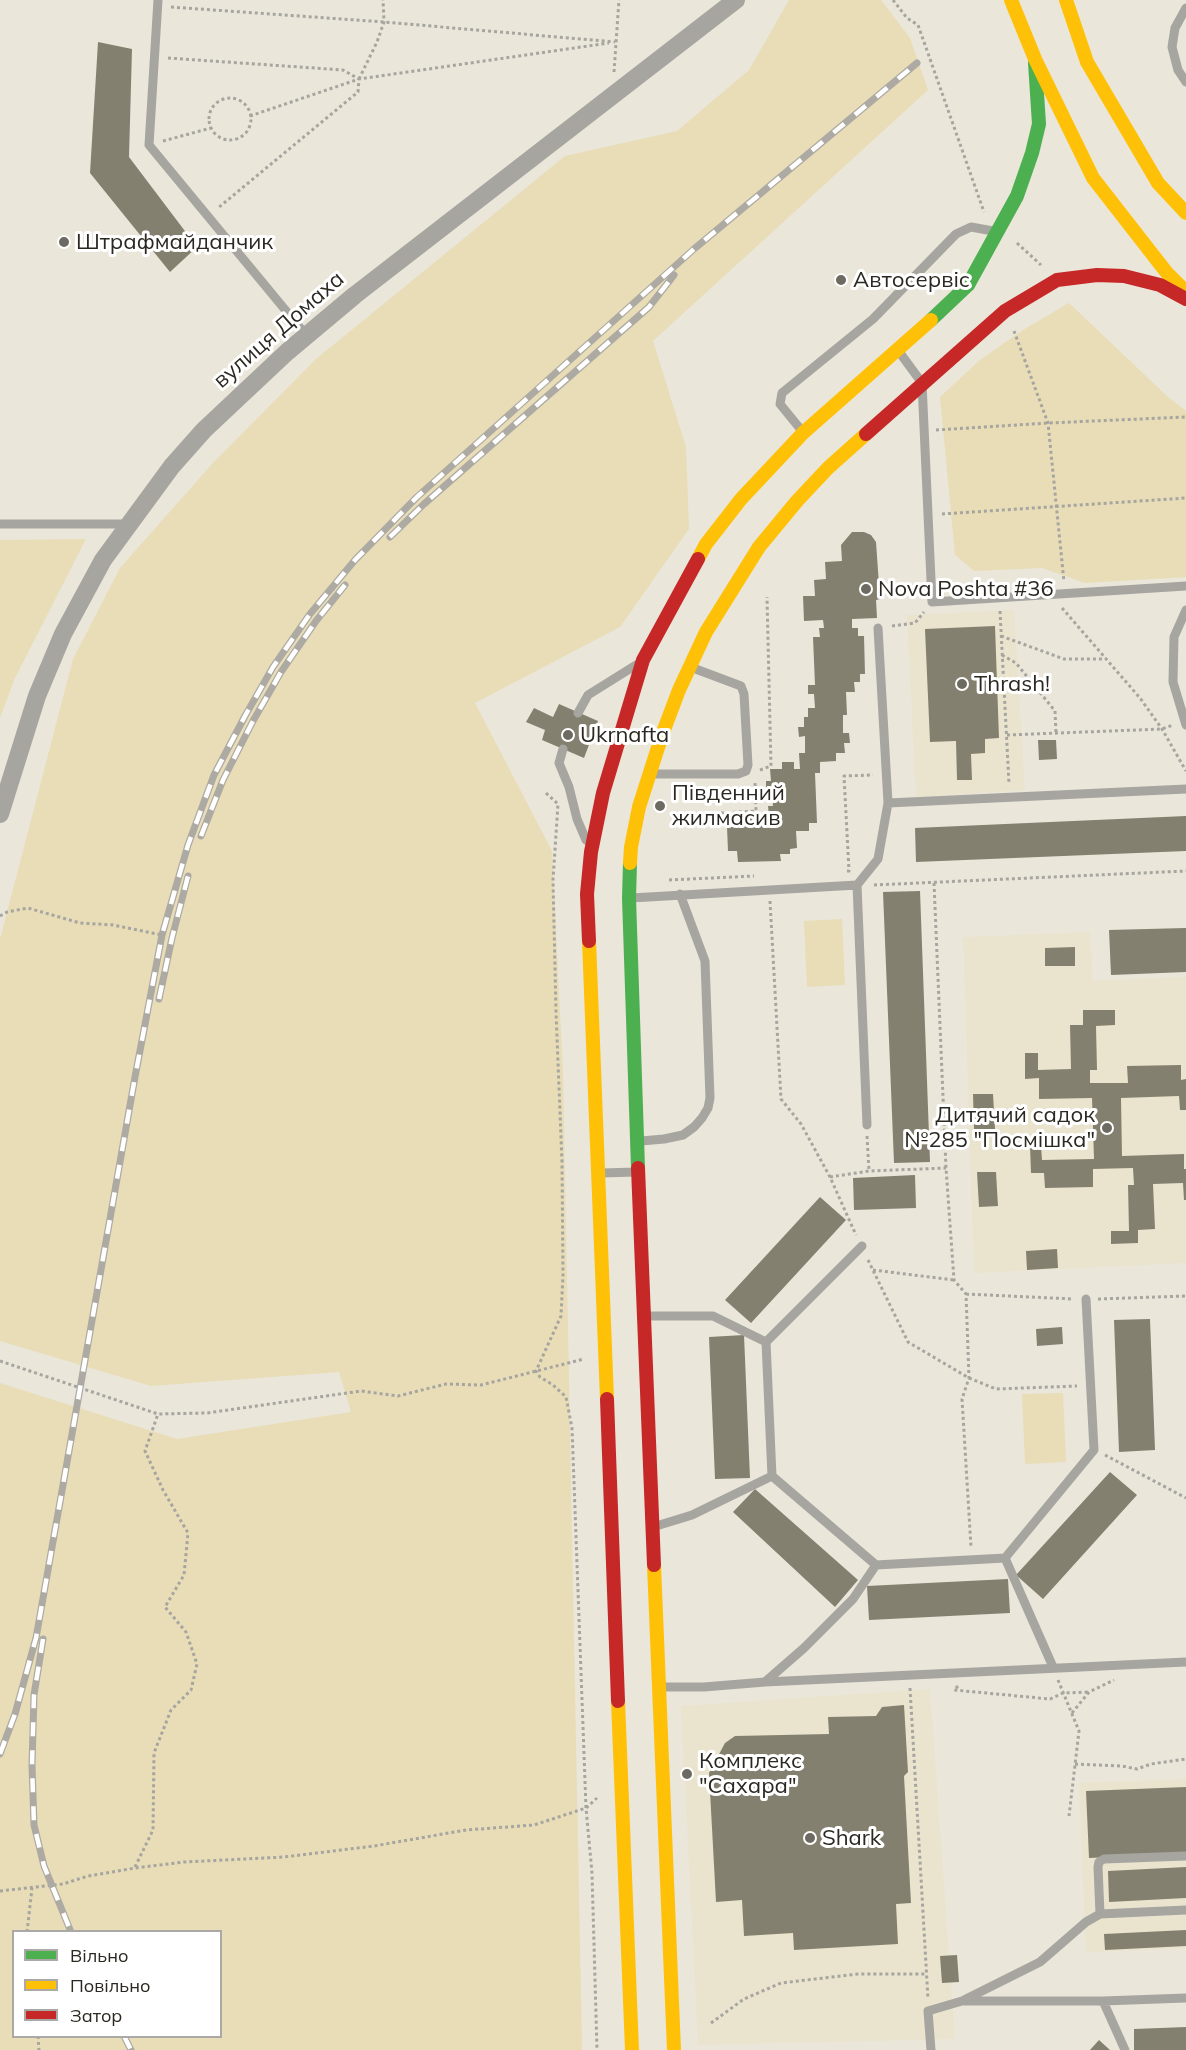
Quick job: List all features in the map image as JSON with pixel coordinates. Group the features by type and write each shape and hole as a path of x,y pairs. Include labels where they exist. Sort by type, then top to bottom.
{"street":[{"name":"вулиця Домаха","path":"0,814 37,696 63,634 103,560 172,466 204,430 306,335 355,294 736,0"},
{"path":"1011,0 1035,59 1093,178 1167,273 1186,292"},
{"path":"1066,0 1087,62 1158,183 1186,213"},
{"path":"632,2050 587,894 591,852 603,792 643,660 706,544 741,499 803,433 898,351 968,285 1017,195 1032,153 1039,124 1035,59"},
{"path":"674,2050 651,1528 628,898 631,847 639,807 662,735 706,632 766,537 828,468 1005,310 1057,280 1097,275 1124,276 1160,285 1186,299"}],"lane":[{"path":"157,3 149,145 306,335"},
{"path":"1186,8 1175,28 1172,46 1178,70 1186,82"},
{"path":"803,433 780,404 782,393 873,319 956,234 971,227 998,229"},
{"path":"898,351 922,383 932,602 1186,586"},
{"path":"0,524 129,524"},
{"path":"1186,610 1174,637 1173,682 1186,723"},
{"path":"867,1125 857,885 878,859 888,803 878,628"},
{"path":"1174,637 1186,636"},
{"path":"578,713 588,695 643,660"},
{"path":"649,774 738,774 746,771 748,765 744,693 741,686 690,667"},
{"path":"563,749 559,763 572,793 577,819 591,852"},
{"path":"888,803 1186,789"},
{"path":"628,898 857,885"},
{"path":"638,1142 683,1135 702,1118 708,1108 710,1098 705,961 680,894"},
{"path":"599,1173 638,1172"},
{"path":"862,1246 766,1342 772,1476 876,1565 1005,1558 1094,1450 1086,1299"},
{"path":"643,1316 713,1316 766,1342"},
{"path":"651,1528 692,1515 772,1476"},
{"path":"1005,1558 1053,1667"},
{"path":"765,1682 804,1648 853,1599 876,1565"},
{"path":"658,1687 704,1687 909,1674 1186,1662"},
{"path":"1100,1914 1099,1862 1104,1859 1186,1856"},
{"path":"930,2050 928,2011 962,2001 1040,1962 1086,1922 1100,1914 1186,1910"},
{"path":"962,2001 1103,2001 1186,1998"},
{"path":"1103,2001 1125,2050"}],"path":[{"path":"208,216 358,92 359,79 384,22 384,0"},
{"path":"613,95 619,0"},
{"path":"893,0 907,18 918,25 983,211 998,229 1057,280"},
{"path":"157,3 615,42"},
{"path":"250,116 359,79 615,42"},
{"path":"154,57 343,70 359,79"},
{"path":"231,98 238,100 248,109 250,116 248,130 236,139 228,141 221,138 211,128 209,116 212,109 223,99 231,98"},
{"path":"149,145 211,128"},
{"path":"1014,330 1048,423 1064,582 1050,594 1140,698 1162,729 1186,771"},
{"path":"924,431 1186,417"},
{"path":"928,515 1186,498"},
{"path":"999,598 1009,797"},
{"path":"878,628 915,623 932,602"},
{"path":"1001,636 1064,659 1107,659"},
{"path":"1002,655 1016,663 1054,711 1056,734"},
{"path":"1007,735 1162,729 1186,723"},
{"path":"837,872 849,871 844,776 886,774"},
{"path":"536,1371 561,1316 563,1275 554,880 558,804 546,792"},
{"path":"857,885 1186,871"},
{"path":"669,880 759,875"},
{"path":"934,883 946,1168 954,1280 966,1294 969,1378 962,1399 972,1560"},
{"path":"769,891 781,1099 801,1124 830,1177 908,1342 969,1378 996,1389 1090,1385"},
{"path":"0,916 7,912 28,908 80,923 113,924 162,935"},
{"path":"867,1125 869,1171"},
{"path":"830,1177 869,1171 946,1168"},
{"path":"873,1270 954,1280"},
{"path":"0,1361 158,1414 207,1413 362,1391 398,1396 446,1384 481,1385 606,1353"},
{"path":"536,1371 540,1377 566,1397 572,1428 586,1808 592,1873 597,2050"},
{"path":"135,1868 153,1830 154,1753 171,1710 191,1690 197,1664 186,1632 165,1608 184,1575 188,1533 163,1490 145,1451 158,1414"},
{"path":"1094,1450 1186,1498"},
{"path":"1071,1713 1089,1692 1117,1678 1128,1664"},
{"path":"1053,1667 1079,1731 1069,1816"},
{"path":"968,1672 954,1690 1050,1699 1063,1693 1089,1692"},
{"path":"909,1674 928,2011"},
{"path":"1075,1764 1137,1768 1186,1759"},
{"path":"0,1891 63,1884 88,1876 135,1868 184,1862 284,1857 374,1846 466,1830 534,1825 586,1808 597,1798"},
{"path":"27,1930 32,1888"},
{"path":"711,2023 744,1999 781,1983 858,1974 926,1974"}],"shaded area":[{"path":"789,0 881,0 910,38 928,90 653,341 686,447 689,529 620,627 475,703 552,851 563,1072 582,2050 0,2050 0,1383 177,1439 351,1412 339,1372 151,1386 0,1341 0,939 73,659 120,568 213,463 316,359 565,156 677,131 749,70"},
{"path":"1069,303 1167,396 1186,411 1186,577 1085,583 1042,568 974,571 955,555 940,397 980,360 1023,330"},
{"path":"86,539 14,680 0,718 0,540"},
{"path":"1014,610 1025,790 916,797 907,615"},
{"path":"842,919 845,985 807,987 804,921"},
{"path":"1090,932 1093,981 1186,977 1186,1263 974,1273 963,937"},
{"path":"1063,1393 1066,1462 1025,1464 1022,1394"},
{"path":"930,1689 955,2039 698,2045 681,1706"},
{"path":"1186,1779 1186,1948 1086,1952 1079,1783"}],"building":[{"path":"98,42 132,49 129,157 197,247 170,272 90,173"},
{"path":"852,532 864,532 871,535 876,542 880,599 876,600 877,618 852,619 852,628 858,628 858,636 864,636 865,674 860,674 860,682 854,682 855,692 846,692 847,715 843,715 843,733 849,733 850,743 844,743 845,753 836,753 836,761 820,762 820,773 815,773 817,823 809,823 809,831 796,831 797,848 790,849 790,854 780,854 781,861 738,862 737,851 728,851 727,827 735,827 734,823 745,823 744,817 769,816 768,806 773,806 772,790 766,791 766,781 771,781 770,769 782,769 782,762 794,762 794,769 800,769 799,753 805,753 805,736 799,737 798,727 804,727 804,717 808,717 808,708 815,708 814,694 808,694 808,685 815,685 813,637 820,637 819,628 824,628 823,620 804,621 803,596 815,596 814,580 826,579 825,562 842,561 841,545"},
{"name":"Thrash!","path":"995,626 999,738 985,739 985,753 971,754 972,780 957,780 956,741 930,742 925,629"},
{"name":"Ukrnafta","path":"559,704 598,721 584,758 542,740 545,730 526,722 534,708 553,717"},
{"path":"1038,740 1056,740 1057,759 1039,760"},
{"path":"1186,816 1186,851 916,862 915,828"},
{"path":"920,891 930,1162 894,1163 883,892"},
{"path":"1186,928 1186,972 1111,975 1109,930"},
{"path":"1075,947 1075,966 1045,966 1045,948"},
{"name":"Дитячий садок №285 \"Посмішка\"","path":"1083,1010 1115,1010 1115,1025 1096,1026 1097,1070 1090,1070 1090,1083 1128,1083 1127,1066 1181,1065 1181,1080 1186,1079 1186,1110 1180,1110 1179,1096 1121,1098 1122,1156 1184,1154 1184,1169 1186,1169 1186,1200 1184,1200 1183,1183 1153,1184 1155,1229 1138,1230 1138,1243 1111,1244 1111,1231 1129,1231 1128,1185 1134,1185 1133,1168 1093,1169 1093,1187 1045,1188 1044,1173 1031,1173 1030,1146 1041,1146 1042,1160 1094,1159 1092,1098 1039,1099 1039,1078 1025,1079 1025,1053 1038,1053 1038,1070 1071,1069 1070,1025 1083,1025"},
{"path":"973,1094 993,1094 995,1129 974,1129"},
{"path":"977,1172 996,1172 998,1206 979,1207"},
{"path":"915,1175 916,1208 854,1210 853,1178"},
{"path":"820,1197 846,1220 751,1323 725,1300"},
{"path":"1057,1249 1058,1268 1027,1270 1026,1251"},
{"path":"1150,1319 1155,1450 1119,1452 1114,1320"},
{"path":"1062,1327 1063,1344 1037,1346 1036,1329"},
{"path":"744,1335 750,1478 715,1479 709,1337"},
{"path":"1110,1472 1137,1495 1043,1599 1016,1575"},
{"path":"755,1489 858,1580 835,1607 733,1512"},
{"path":"1008,1579 1010,1613 869,1620 867,1586"},
{"name":"Shark","path":"904,1705 908,1772 904,1776 911,1903 896,1904 898,1944 794,1950 793,1933 744,1936 742,1900 716,1902 709,1773 725,1743 735,1736 829,1734 828,1717 876,1716 882,1707"},
{"path":"1186,1787 1186,1854 1089,1858 1086,1791"},
{"path":"1186,1867 1186,1898 1109,1902 1108,1871"},
{"path":"1186,1930 1186,1946 1105,1950 1104,1934"},
{"path":"957,1955 959,1982 942,1983 940,1956"},
{"path":"1186,2027 1186,2050 1134,2050 1134,2029"},
{"path":"1099,2040 1110,2050 1090,2050"}],"railway":[{"path":"0,1754 15,1714 36,1638 162,935 188,845 214,775 245,716 273,667 310,614 355,560 417,497 694,249 917,63"},
{"path":"390,537 424,504 649,307 674,275"},
{"path":"201,836 223,780 281,672 316,621 345,585"},
{"path":"159,999 188,876"},
{"path":"43,1639 34,1695 32,1765 34,1825 44,1866 70,1930"},
{"path":"125,2038 131,2050"}],"traffic: fast":[{"path":"931,320 968,285 1017,196 1039,124 1035,63"},
{"path":"630,863 629,898 638,1168"}],"traffic: slow":[{"path":"1011,0 1035,59 1093,178 1167,273 1186,292"},
{"path":"1066,0 1087,62 1158,183 1186,213"},
{"path":"698,559 706,544 741,499 803,433 931,320"},
{"path":"630,863 639,807 662,735 679,690 706,632 759,547 828,468 866,434"},
{"path":"589,941 607,1399"},
{"path":"654,1565 674,2050"},
{"path":"618,1701 632,2050"}],"traffic: jam":[{"path":"866,434 1005,311 1057,280 1097,275 1124,276 1160,285 1186,299"},
{"path":"589,941 587,894 591,852 603,793 643,660 698,559"},
{"path":"638,1168 654,1565"},
{"path":"607,1399 618,1701"}],"place":[{"name":"Штрафмайданчик","path":"64,242"},
{"name":"Автосервіс","path":"841,280"},
{"name":"Nova Poshta #36","path":"866,589"},
{"name":"Thrash!","path":"962,684"},
{"name":"Ukrnafta","path":"568,735"},
{"name":"Південний жилмасив","path":"660,806"},
{"name":"Дитячий садок №285 \"Посмішка\"","path":"1107,1128"},
{"name":"Комплекс \"Сахара\"","path":"687,1774"},
{"name":"Shark","path":"810,1838"}]}
